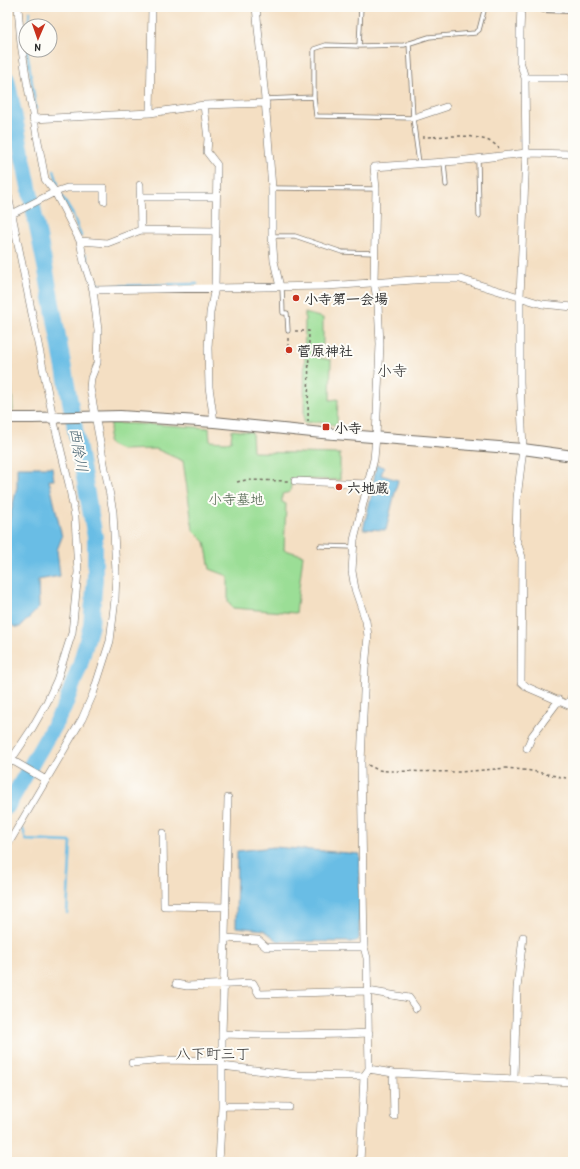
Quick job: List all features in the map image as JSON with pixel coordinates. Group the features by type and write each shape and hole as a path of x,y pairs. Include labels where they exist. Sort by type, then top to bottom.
{"street":[{"path":"7,846 44,779 82,719 93,694 110,641 115,599 116,546 113,512 91,417 90,388 91,378 97,363 98,330 93,301 93,290 84,262 80,241 55,192 45,179 33,119 21,44 18,7"},
{"path":"150,113 152,7"},
{"path":"256,7 272,188 272,236 274,261 281,287"},
{"path":"522,7 520,61 525,78 526,153 520,297 520,382 523,449 517,498 516,539 522,556 521,682 527,687 570,705 573,694"},
{"path":"544,7 573,8"},
{"path":"525,78 566,78"},
{"path":"33,119 150,113 204,106 265,101"},
{"path":"204,106 208,139 207,152 217,165 215,288 210,313 208,348 209,387 214,422"},
{"path":"413,118 446,107"},
{"path":"360,1162 364,1076 370,1069 367,958 364,947 361,762 368,636 366,621 355,589 352,572 353,547 374,459 376,437 380,344 378,305 374,282 376,189 374,167 478,159 526,153 573,154"},
{"path":"140,185 141,230"},
{"path":"10,213 67,188 104,188 104,201"},
{"path":"7,190 10,213 56,418 75,517 78,572 72,633 57,680 47,702 10,762 44,779"},
{"path":"140,197 216,197"},
{"path":"80,241 107,243 141,230 216,231"},
{"path":"93,290 327,286 428,278 460,279 542,304 573,307"},
{"path":"7,418 120,416 214,422 523,449 573,456"},
{"path":"295,481 368,484"},
{"path":"527,748 532,736 559,700"},
{"path":"219,1162 222,1106 222,1034 228,798"},
{"path":"163,833 164,906 226,907"},
{"path":"514,1078 517,988 523,936"},
{"path":"225,938 258,940 266,947 364,947"},
{"path":"176,984 188,986 252,983 259,994 368,991 409,998 416,1008"},
{"path":"222,1034 304,1036 369,1033"},
{"path":"132,1064 164,1060 222,1064 297,1074 364,1076"},
{"path":"370,1069 394,1073 573,1082"},
{"path":"394,1073 394,1116"},
{"path":"222,1106 289,1107"}],"lane":[{"path":"359,46 361,7"},
{"path":"413,118 316,116 314,97 314,49 326,45 404,45 429,37 475,33 479,30 485,7"},
{"path":"409,43 413,118 418,163"},
{"path":"265,101 314,97"},
{"path":"478,159 479,216"},
{"path":"444,162 446,185"},
{"path":"272,188 376,189"},
{"path":"272,236 295,236 342,252 375,253"},
{"path":"281,287 283,313 287,313 288,331"},
{"path":"320,546 353,547"}],"path":[{"path":"416,137 476,137 487,139 498,146 506,155"},
{"path":"288,331 309,331 307,425"},
{"path":"288,336 288,354"},
{"path":"237,482 246,480 295,481"},
{"path":"361,762 378,770 388,771 460,772 506,768 532,770 566,778"}],"green space":[{"path":"305,313 323,318 323,343 320,358 331,360 330,400 338,399 337,426 321,422 304,423"},
{"path":"7,326 9,334 13,411 7,411"},
{"name":"小寺墓地","path":"111,423 209,428 210,441 231,441 232,430 252,432 253,452 340,454 340,480 292,479 290,492 282,494 282,502 286,504 284,550 303,555 296,613 233,608 228,601 228,576 210,569 205,542 193,530 183,461 156,449 121,450 110,445 108,441"}],"water":[{"path":"376,465 384,467 381,475 398,480 386,530 363,529 372,494"},
{"path":"17,467 52,467 54,480 49,480 62,537 57,550 60,576 38,580 39,608 20,627 14,627 7,619 7,529 17,487"},
{"path":"274,847 360,854 359,939 356,942 278,941 264,930 236,927 237,851"}],"waterway":[{"path":"29,18 30,12"},
{"path":"28,58 36,109"},
{"name":"西除川","path":"7,79 46,271 95,537 95,578 91,625 80,665 64,708 7,807"},
{"path":"54,170 58,184"},
{"path":"61,195 73,215 81,236"},
{"path":"86,255 89,268"},
{"path":"92,278 97,284 103,286 197,284"},
{"path":"23,829 26,840 71,842 67,913"}],"place":[{"name":"小寺第一会場","path":"296,298"},
{"name":"菅原神社","path":"289,350"},
{"name":"小寺","path":"326,427"},
{"name":"六地蔵","path":"339,487"}],"district":[{"name":"小寺","path":"392,370"},
{"name":"八下町三丁","path":"213,1053"}]}
